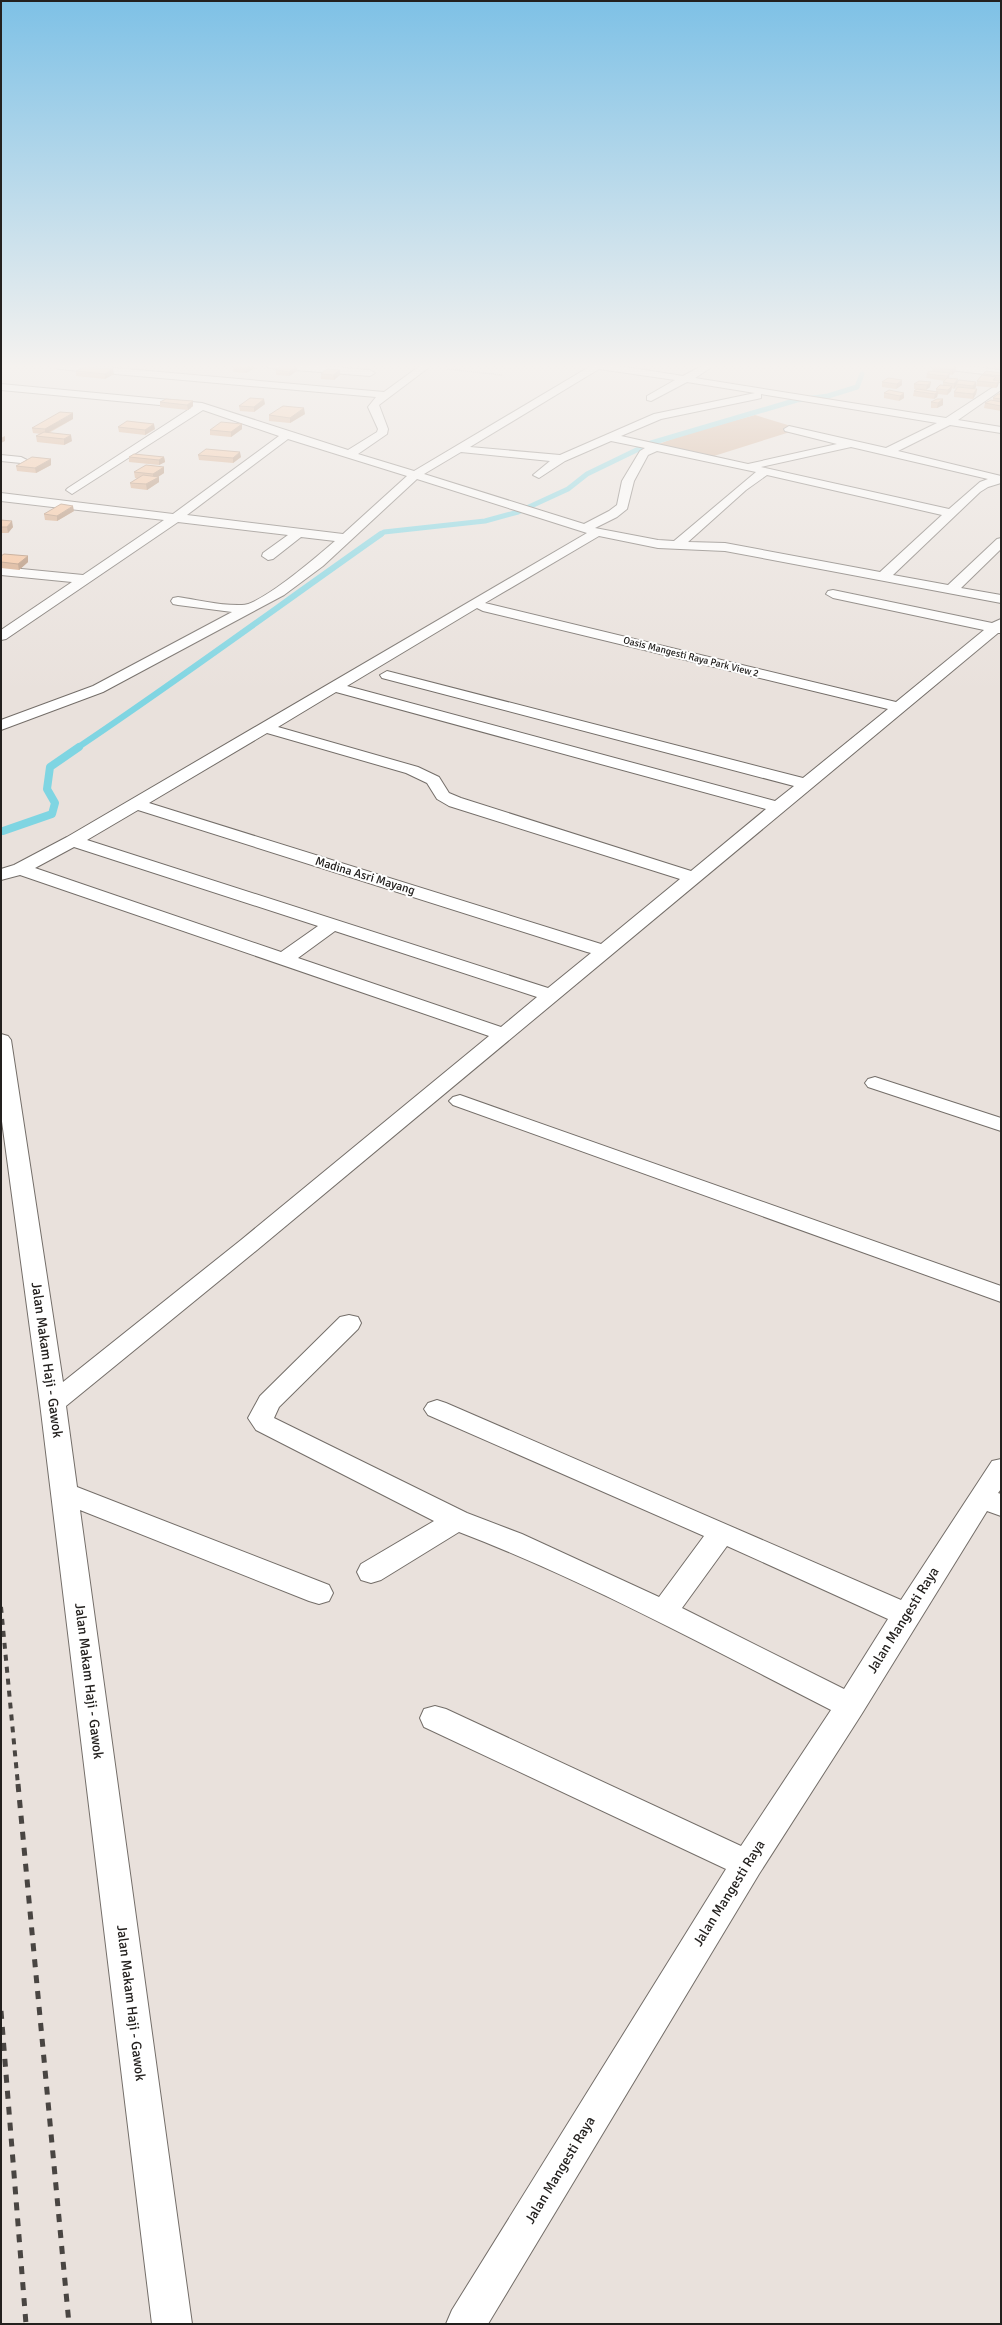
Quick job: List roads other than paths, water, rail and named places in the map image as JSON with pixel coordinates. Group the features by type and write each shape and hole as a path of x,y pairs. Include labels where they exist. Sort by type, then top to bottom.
{"street":[{"path":"72,490 98,474"},
{"path":"1,636 177,517 233,474"},
{"path":"408,474 596,532 676,546 725,548 884,576 1001,599"},
{"path":"1,725 47,710 98,689 248,610 301,578 419,474"},
{"path":"583,529 613,514 624,506 628,481 632,474"},
{"path":"676,546 742,488 762,474"},
{"path":"776,474 951,513"},
{"path":"976,474 1001,479"},
{"path":"884,576 976,490 984,484 1001,479"},
{"path":"1,497 345,538"},
{"path":"1,875 20,869 73,841 596,532"},
{"path":"268,556 298,533"},
{"path":"951,590 1001,542"},
{"path":"1,571 85,579"},
{"path":"833,594 999,626"},
{"path":"178,601 248,610"},
{"name":"Oasis Mangesti Raya Park View 2","path":"483,606 899,707"},
{"path":"54,1403 255,1240 692,877 999,626"},
{"path":"387,675 806,784"},
{"path":"334,687 778,807"},
{"path":"269,729 412,770 433,780 443,796 455,802 692,877"},
{"name":"Madina Asri Mayang","path":"136,804 594,948"},
{"path":"73,841 551,995"},
{"path":"20,869 503,1034"},
{"path":"283,959 332,925"},
{"name":"Jalan Makam Haji - Gawok","path":"1,1040 54,1403 172,2324"},
{"path":"875,1083 1001,1125"},
{"path":"460,1101 1001,1294"},
{"path":"348,1322 269,1402 261,1418 272,1428 457,1520 512,1541 664,1612 850,1706"},
{"path":"437,1409 907,1614"},
{"name":"Jalan Mangesti Raya","path":"466,2324 747,1864 850,1706 907,1614 991,1502 1001,1468"},
{"path":"65,1493 319,1593"},
{"path":"371,1572 457,1520"},
{"path":"664,1612 722,1532"},
{"path":"435,1718 747,1864"}],"waterway":[{"path":"380,535 384,532 485,521 518,512 568,489 588,474"},
{"path":"77,748 192,669 381,534"},
{"path":"3,831 52,814 55,803 47,789 50,767 79,747"}],"railway":[{"path":"1,1607 18,1785"},
{"path":"18,1784 69,2324"},
{"path":"1,2011 26,2324"}]}
